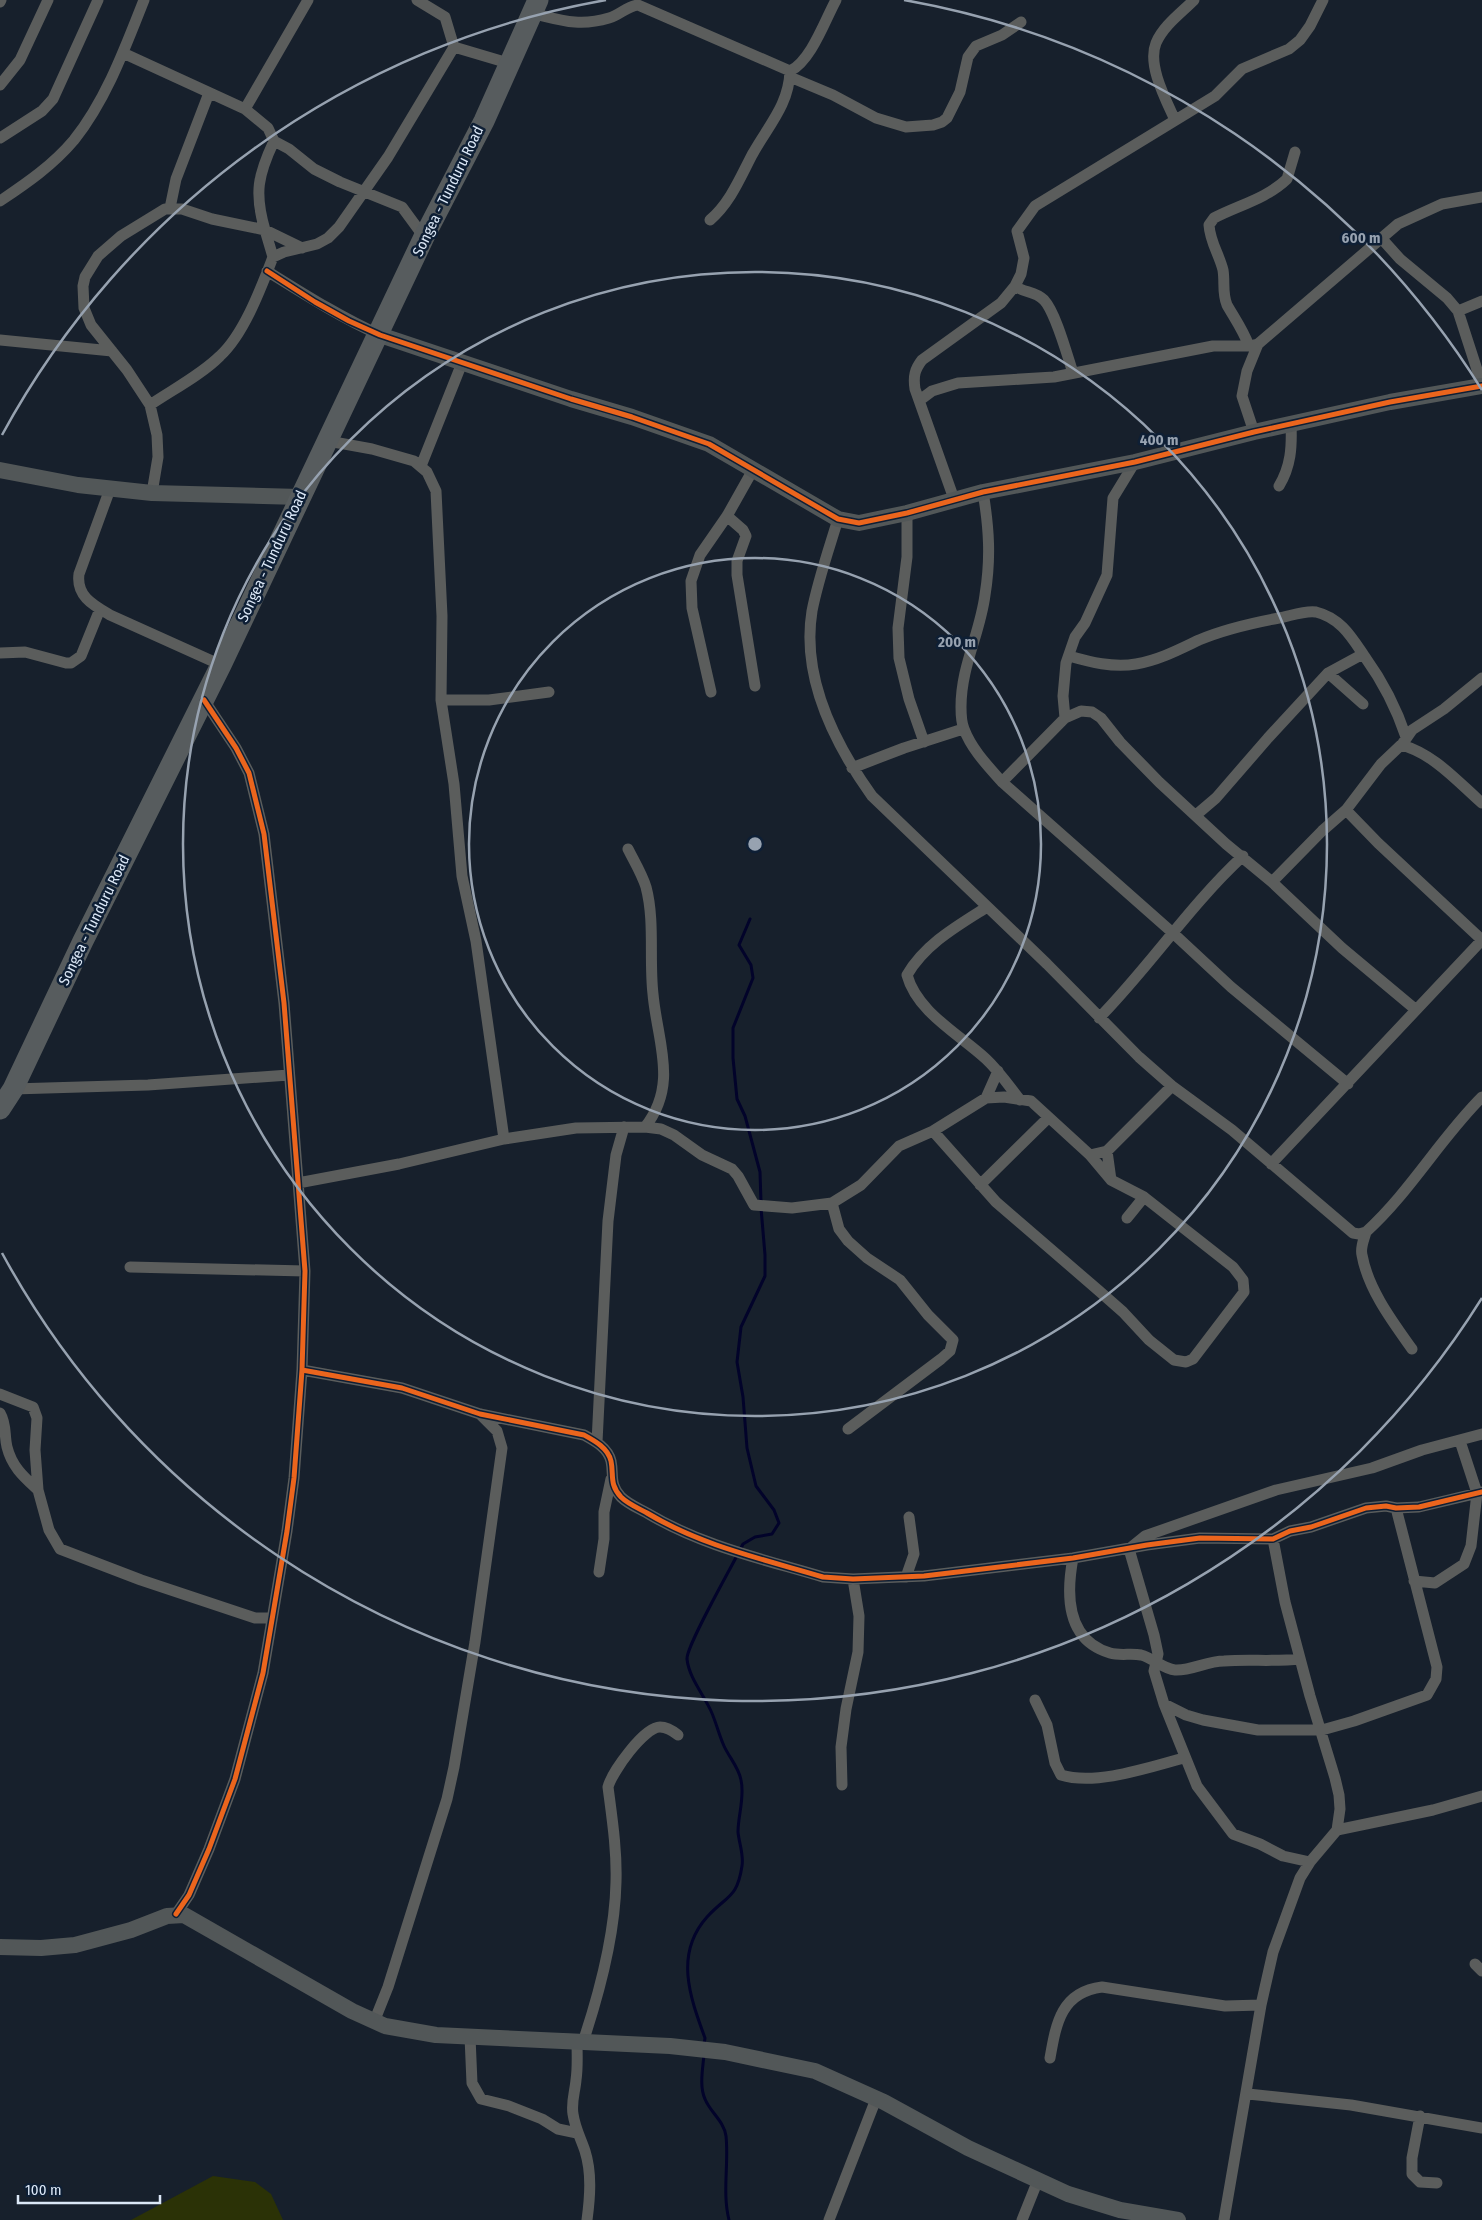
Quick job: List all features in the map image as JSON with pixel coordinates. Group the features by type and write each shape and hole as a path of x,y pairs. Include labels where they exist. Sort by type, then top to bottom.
{"highway":[{"name":"Songea - Tunduru Road","path":"0,1109 13,1089 83,941 221,665 300,497 380,334 424,237 484,121 534,7"}],"street":[{"path":"0,85 20,60 48,0"},
{"path":"0,138 42,111 53,99 98,0"},
{"path":"0,201 29,182 51,164 73,142 89,120 123,53 144,0"},
{"path":"245,109 308,0"},
{"path":"273,257 284,252 317,244 328,238 339,227 408,125 454,47 445,17 418,0"},
{"path":"710,220 736,187 752,156 775,120 789,87 790,74 807,55 836,0"},
{"path":"1175,120 1161,91 1153,53 1156,43 1163,32 1194,0"},
{"path":"954,499 920,400 914,388 913,379 916,369 922,360 1001,303 1015,286 1021,274 1024,258 1017,231 1035,206 1215,96 1242,69 1289,49 1300,40 1310,26 1323,0"},
{"path":"534,7 581,24 611,18 631,6 638,5 790,74 876,118 906,127 933,125 947,118 960,92 968,57 976,46 1002,35 1021,22"},
{"path":"454,47 508,63"},
{"path":"123,53 245,109 268,128 274,141 289,149 314,169 340,182 402,207 424,237"},
{"path":"170,208 180,166 209,93"},
{"path":"150,405 210,366 222,355 242,327 273,257 261,216 259,177 274,141"},
{"path":"1254,345 1228,305 1223,292 1223,270 1212,245 1209,225 1214,218 1265,195 1284,182 1287,179 1295,152"},
{"path":"1254,432 1242,396 1254,345 1398,224 1442,204 1482,198"},
{"path":"152,493 158,457 150,405 91,325 86,315 83,297 85,277 90,266 98,256 121,236 170,208 182,209 212,219 265,230 302,248"},
{"path":"267,271 324,307 380,334 462,363 709,444 754,468 838,518 859,523 907,513 983,492 1135,462 1254,432 1390,402 1482,386 1458,310 1447,298 1416,273 1382,239"},
{"path":"1015,286 1020,291 1034,293 1044,300 1060,330 1073,373"},
{"path":"1458,310 1482,301"},
{"path":"0,340 112,351"},
{"path":"920,400 932,391 958,383 1030,379 1073,373 1213,346 1254,345"},
{"path":"421,466 462,363"},
{"path":"1279,486 1287,473 1290,460 1292,446 1291,424"},
{"path":"328,441 404,457 421,466 431,477 436,491 439,516 442,700 454,784 462,876 476,941 504,1139"},
{"path":"1065,718 1064,680 1068,656 1075,637 1085,623 1106,575 1110,552 1110,527 1114,498 1135,462"},
{"path":"711,692 692,608 690,581 700,555 727,516 754,468"},
{"path":"0,470 78,485 152,493 300,497"},
{"path":"110,489 79,574 78,582 85,597 100,609 221,665"},
{"path":"983,492 990,539 988,569 985,597 962,682 961,720 963,729 980,757 1002,782 1231,987 1348,1084"},
{"path":"907,513 907,557 898,628 899,658 909,699 924,742"},
{"path":"727,516 743,530 746,536 746,542 738,555 737,575 754,686"},
{"path":"838,518 812,613 812,672 821,704 852,768 872,796 1139,1057 1172,1086 1232,1130 1353,1233 1366,1232"},
{"path":"0,653 25,652 71,663 81,656 100,609"},
{"path":"1068,656 1106,665 1135,664 1168,655 1199,640 1238,626 1314,612 1328,616 1341,624 1380,677 1391,699 1403,741 1428,757 1480,798"},
{"path":"1196,815 1216,798 1328,673 1363,654"},
{"path":"1328,673 1363,704"},
{"path":"1272,882 1322,830 1346,810 1381,764 1403,741 1482,678"},
{"path":"442,700 489,700 549,692"},
{"path":"0,1947 41,1948 75,1945 132,1930 176,1914 189,1895 236,1779 258,1699 287,1531 302,1370 305,1270 284,1003 264,834 249,773 236,748 204,700"},
{"path":"1002,782 1065,718 1081,711 1092,712 1101,718 1135,758 1226,844 1243,856 1342,948 1415,1009"},
{"path":"852,768 963,729"},
{"path":"1271,1164 1482,940 1378,843 1346,810"},
{"path":"628,849 646,886 650,915 653,996 665,1063 658,1103 653,1117 645,1127"},
{"path":"1099,1018 1174,934 1217,880 1243,856"},
{"path":"987,907 931,946 916,959 907,975 910,985 918,997 937,1018 998,1071 1020,1100"},
{"path":"986,1098 998,1071"},
{"path":"13,1089 148,1086 290,1075"},
{"path":"1090,1155 1107,1151 1172,1086"},
{"path":"1412,1349 1380,1301 1365,1267 1361,1248 1366,1232 1399,1198 1461,1118 1482,1097"},
{"path":"298,1183 399,1164 504,1139 576,1128 645,1127 674,1135 702,1155 732,1169 738,1176 751,1202 760,1207 792,1208 832,1203 861,1185 899,1146 933,1131 986,1098 1004,1098 1030,1101 1090,1155 1111,1180 1144,1197 1233,1267 1244,1285 1244,1292 1193,1359 1186,1362 1174,1360 1158,1349 1123,1312 1015,1220 980,1185 933,1131"},
{"path":"980,1185 1048,1118"},
{"path":"597,1442 608,1221 616,1155 624,1127"},
{"path":"1107,1151 1111,1180"},
{"path":"1127,1218 1144,1197"},
{"path":"832,1203 840,1229 848,1241 868,1258 900,1280 928,1315 953,1340 950,1351 941,1360 848,1429"},
{"path":"130,1267 305,1270"},
{"path":"302,1370 402,1388 480,1414 584,1434 597,1442 607,1452 611,1461 611,1477 604,1512 604,1539 599,1572"},
{"path":"0,1394 33,1407 37,1418 35,1450 38,1490 48,1530 60,1549 141,1580 255,1618 272,1618"},
{"path":"0,1413 6,1427 7,1447 19,1474 38,1490"},
{"path":"374,2022 388,1987 447,1799 454,1767 475,1642 502,1448 497,1431 480,1414"},
{"path":"1129,1548 1145,1536 1276,1490 1372,1468 1422,1450 1482,1434"},
{"path":"1414,1581 1435,1584 1464,1564 1471,1546 1480,1492 1460,1441"},
{"path":"611,1477 613,1485 621,1497 629,1503 667,1525 700,1540 823,1577 854,1579 906,1577 1073,1558 1200,1538 1273,1539 1290,1531 1311,1527 1366,1508 1386,1506 1396,1508 1419,1507 1480,1492"},
{"path":"1164,1704 1186,1715 1202,1720 1258,1730 1322,1730 1417,1700 1431,1691 1436,1679 1437,1667 1396,1508"},
{"path":"906,1577 914,1554 909,1517"},
{"path":"1224,2220 1248,2094 1261,2004 1273,1952 1300,1878 1310,1862 1337,1830 1339,1795 1284,1602 1273,1539"},
{"path":"1129,1548 1158,1654 1154,1672 1184,1758 1197,1786 1233,1834 1260,1844 1283,1856 1310,1862"},
{"path":"1073,1558 1070,1575 1072,1620 1086,1640 1103,1650 1112,1653 1140,1655 1173,1670 1186,1670 1204,1663 1223,1660 1261,1662 1300,1659"},
{"path":"842,1785 841,1746 846,1709 858,1652 859,1616 854,1579"},
{"path":"1035,1700 1047,1726 1055,1763 1061,1775 1079,1778 1120,1774 1184,1758"},
{"path":"586,2220 591,2192 589,2173 585,2152 577,2132 572,2098 576,2082 580,2042 596,2001 615,1898 615,1856 608,1787 622,1759 649,1731 660,1727 673,1731 678,1735"},
{"path":"1337,1830 1432,1810 1482,1796"},
{"path":"176,1914 191,1919 374,2022 399,2030 470,2037 686,2047 725,2052 815,2071 876,2098 968,2148 1068,2194 1120,2210 1178,2220"},
{"path":"1050,2058 1056,2024 1063,2009 1082,1993 1092,1988 1225,2006 1261,2004"},
{"path":"470,2037 472,2083 482,2099 509,2106 542,2119 558,2129 577,2132"},
{"path":"1248,2094 1351,2105 1482,2128"},
{"path":"829,2220 876,2098"},
{"path":"558,2129 573,2114"},
{"path":"1420,2116 1412,2158 1412,2174 1420,2182 1437,2183"},
{"path":"1022,2220 1038,2180"}],"green space":[{"path":"213,2176 255,2182 271,2194 283,2220 131,2220"}],"waterway":[{"path":"750,919 739,945 751,965 753,978 733,1028 733,1058 737,1099 745,1116 760,1172 761,1202"},
{"path":"704,2045 705,2038 690,1991 688,1961 697,1931 707,1917 734,1891 740,1877 742,1858 738,1832 742,1786 738,1771 724,1746 711,1711 688,1666 687,1659 694,1638 743,1544 755,1537 772,1534 779,1523 774,1510 756,1486 747,1448 743,1397 737,1362 741,1327 765,1276 761,1208"},
{"path":"704,2054 703,2094 707,2104 723,2126 726,2136 726,2199 729,2220"}],"cycle path":[{"path":"267,271 315,302 349,321 380,335 709,444 838,519 859,523 907,513 983,492 1135,462 1254,432 1390,402 1482,386"},
{"path":"176,1914 189,1895 209,1849 235,1779 263,1673 294,1478 302,1370 305,1271 284,1003 264,834 249,773 236,748 204,700"},
{"path":"302,1370 402,1388 480,1414 584,1435 597,1442 607,1452 611,1461 615,1488 621,1497 630,1504 668,1524 711,1543 755,1558 823,1577 853,1579 924,1576 1073,1558 1200,1538 1273,1539 1290,1531 1311,1527 1366,1508 1386,1506 1396,1508 1419,1507 1482,1492"}]}
